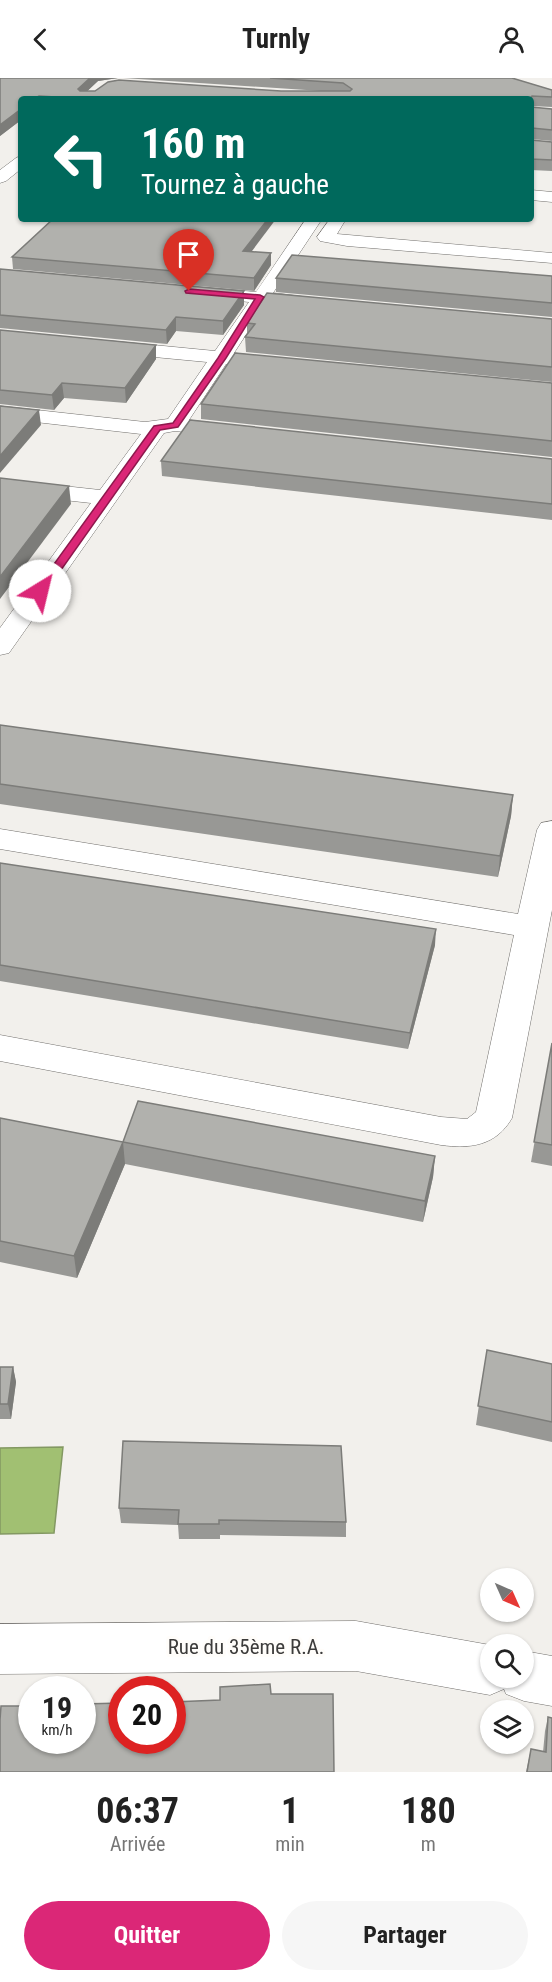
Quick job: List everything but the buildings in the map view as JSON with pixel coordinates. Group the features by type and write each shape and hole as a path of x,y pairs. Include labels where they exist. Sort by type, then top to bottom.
{"street":[{"path":"0,178 18,163"},
{"path":"534,195 552,196"},
{"path":"0,648 106,498 222,358 260,297 312,222"},
{"path":"336,222 326,237 347,241 552,258"},
{"path":"285,260 308,262"},
{"path":"177,290 330,304"},
{"path":"94,345 293,365"},
{"path":"0,412 246,433"},
{"path":"0,486 106,498"},
{"path":"0,1048 470,1134 480,1131 493,1118 552,830"},
{"path":"0,839 532,927"},
{"name":"Rue du 35ème R.A.","path":"0,1649 356,1646 480,1668"},
{"path":"534,1678 552,1681"}],"shaded area":[{"path":"63,1447 54,1533 0,1534 0,1448"}],"route":[{"path":"40,591 157,428 175,425 222,358 260,297 189,291"}]}
